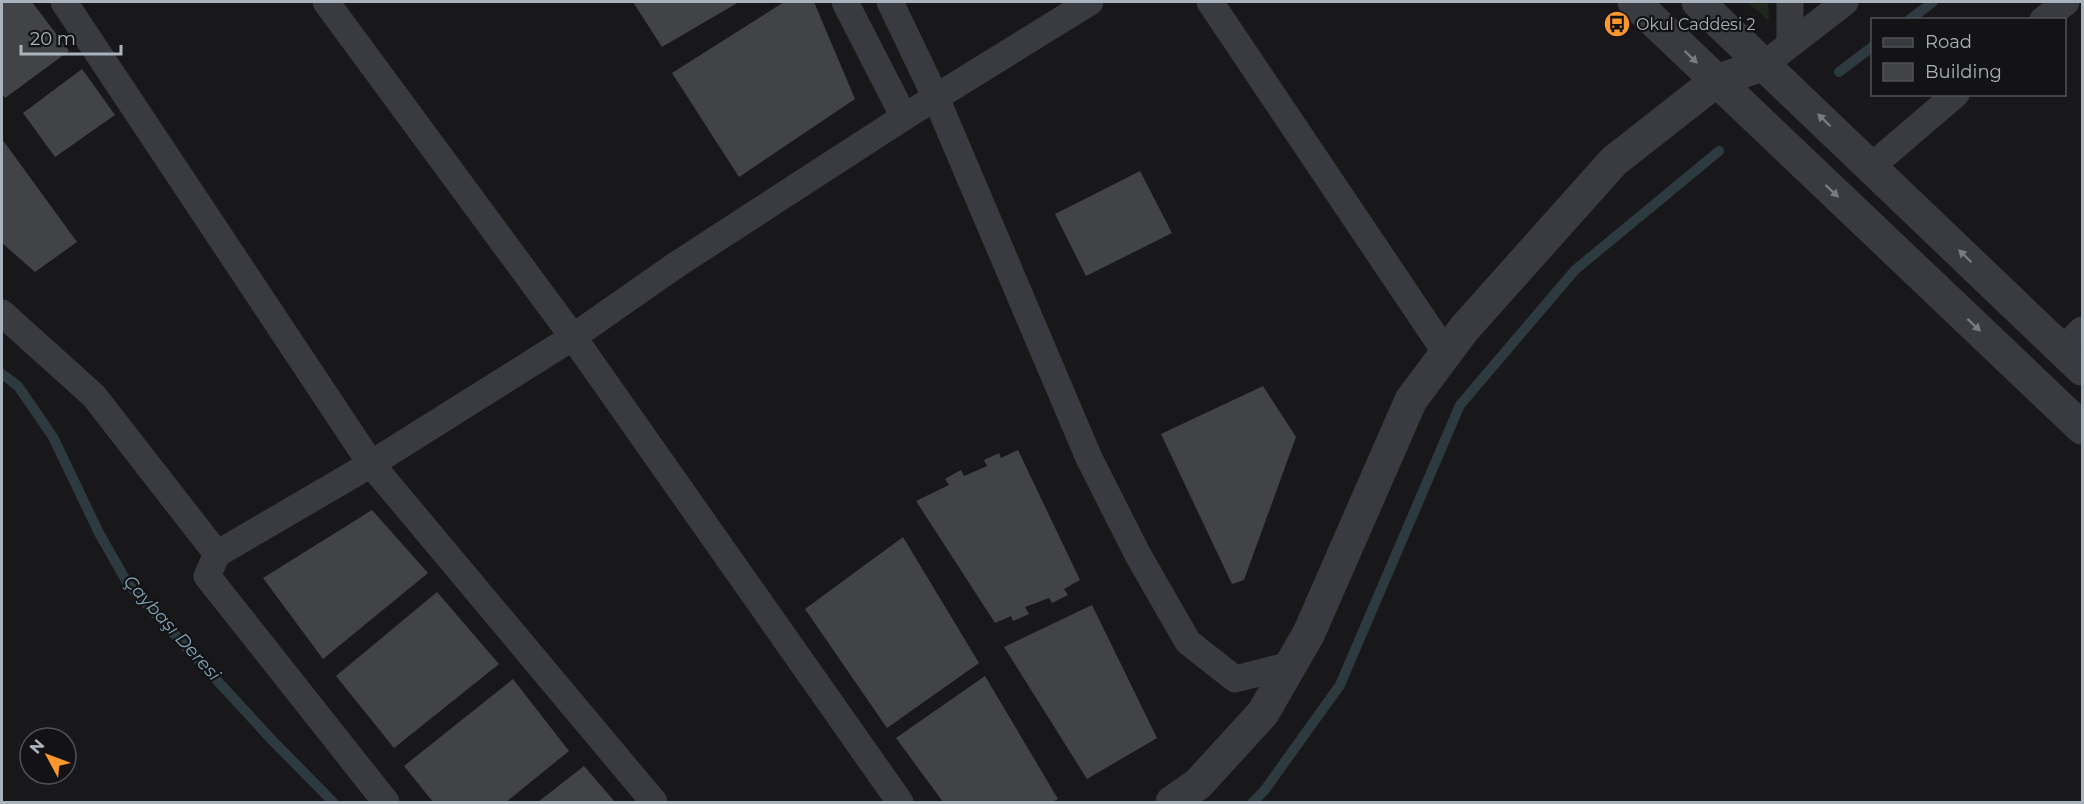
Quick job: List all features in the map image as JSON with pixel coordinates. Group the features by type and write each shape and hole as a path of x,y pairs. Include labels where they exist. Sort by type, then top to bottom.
{"street":[{"path":"64,2 371,464 654,802"},
{"path":"326,2 573,337 900,802"},
{"path":"845,2 904,117"},
{"path":"890,2 936,98 1089,459 1138,555 1188,642 1235,679 1291,665"},
{"path":"386,802 207,576 217,554 371,464 573,337 676,265 904,117 1090,2"},
{"path":"1210,2 1446,353"},
{"path":"1634,2 2082,428"},
{"path":"1698,2 1872,166 2076,349"},
{"path":"1790,2 1790,43"},
{"path":"1172,802 1198,784 1263,713 1309,633 1411,400 1464,329 1614,161 1716,81 1765,64 1845,2"},
{"path":"2046,18 2066,2"},
{"path":"1872,166 1954,96"},
{"path":"2,314 94,396 217,554"}],"shaded area":[{"path":"1747,2 1768,2 1769,21"}],"building":[{"path":"2,2 32,2 69,51 5,98 2,94"},
{"path":"633,2 739,2 662,47"},
{"path":"784,2 814,2 855,99 739,177 672,73"},
{"path":"82,69 115,115 55,157 23,113"},
{"path":"2,139 77,242 35,272 2,243"},
{"path":"1140,171 1172,233 1086,276 1055,214"},
{"path":"1263,386 1296,437 1244,580 1232,584 1161,434"},
{"path":"1018,450 1080,580 1064,589 1068,595 1052,603 1049,598 1025,607 1029,614 1013,621 1011,616 995,623 916,501 949,485 945,479 961,470 964,476 987,466 984,460 999,453 1001,458"},
{"path":"372,510 428,573 323,659 263,578"},
{"path":"903,537 979,663 887,728 805,609"},
{"path":"437,592 499,664 394,748 336,676"},
{"path":"1092,605 1157,738 1087,779 1004,647"},
{"path":"985,676 1058,799 1052,802 943,802 896,738"},
{"path":"513,679 569,751 506,802 433,802 404,766"},
{"path":"584,766 615,802 538,802"}],"waterway":[{"path":"1912,18 1933,2"},
{"path":"1839,72 1871,48"},
{"path":"1253,802 1264,791 1340,685 1460,405 1575,270 1719,151"},
{"name":"Çaybaşı Deresi","path":"2,374 18,386 53,437 99,533 128,584 271,739 333,802"}],"place":[{"name":"Okul Caddesi 2","path":"1617,24"}]}
